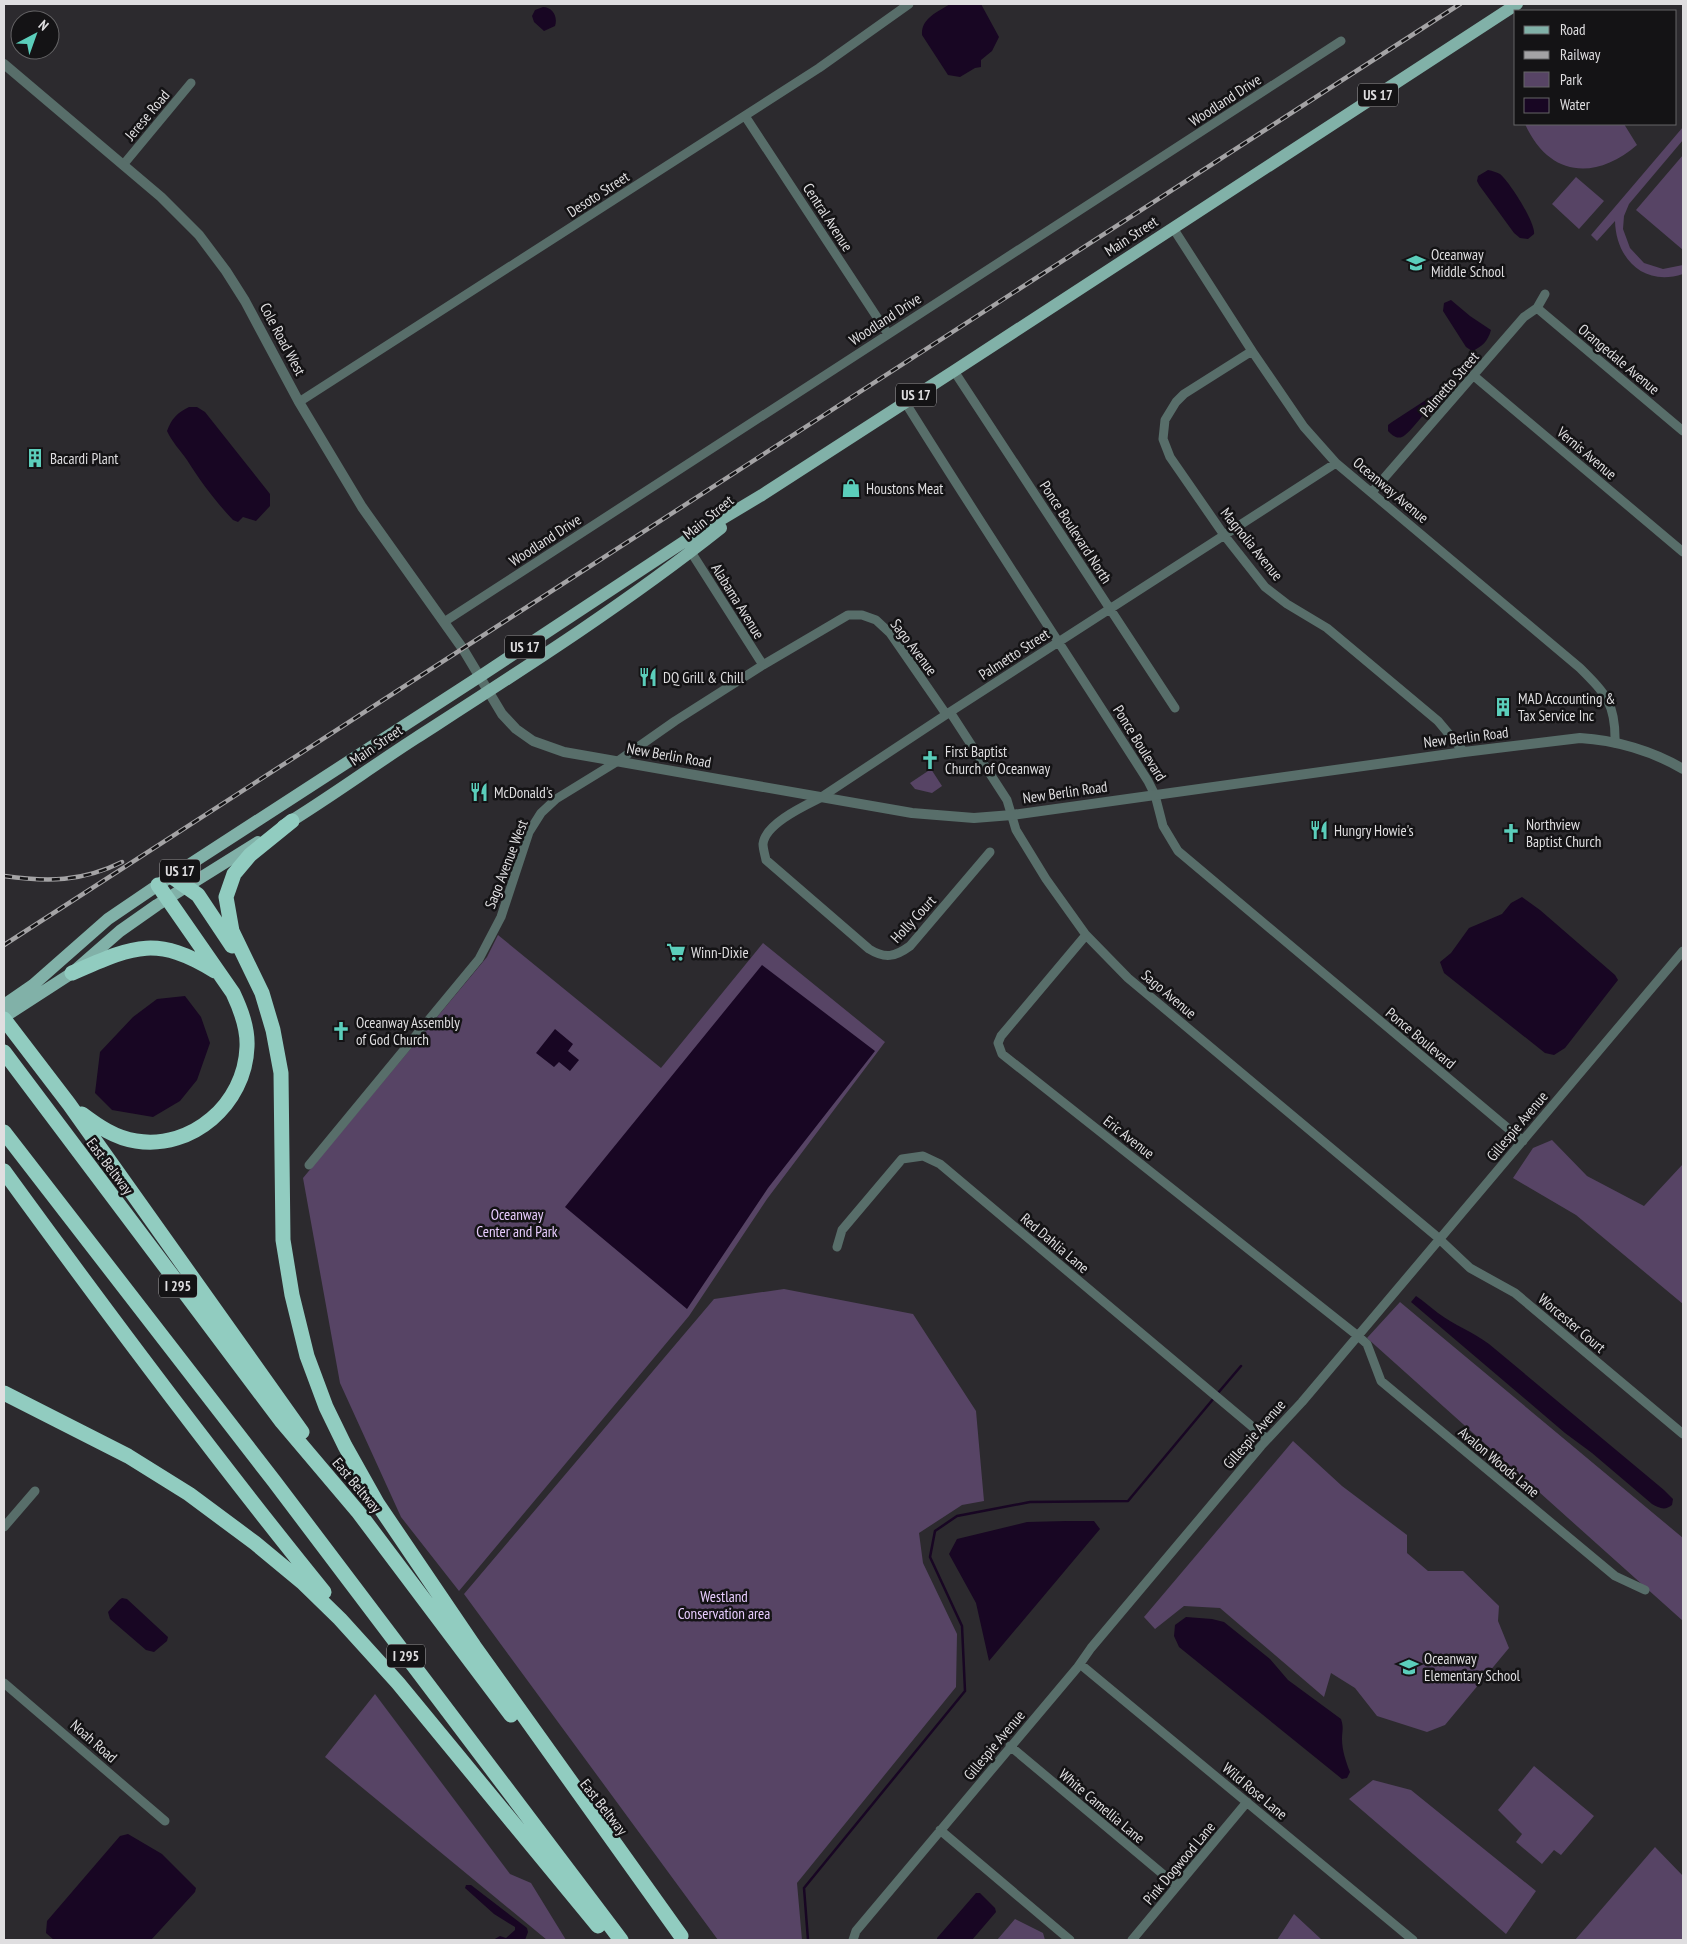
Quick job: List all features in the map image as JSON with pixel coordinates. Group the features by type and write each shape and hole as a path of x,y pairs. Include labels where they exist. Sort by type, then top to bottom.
{"highway":[{"path":"292,821 250,855 234,874 226,897 232,931 262,994 273,1030 281,1073 283,1240 296,1314 307,1356 326,1407 361,1477 404,1544 682,1938"},
{"path":"69,1104 99,1127 119,1136 137,1141 164,1141 192,1133 214,1118 231,1099 240,1082 247,1048 247,1036 240,1008 233,993 168,898 164,881 185,887 198,895 262,994"},
{"path":"72,972 125,950 143,947 176,950 219,973"},
{"path":"4,1018 69,1104 359,1513"},
{"name":"East Beltway","path":"4,1053 282,1422 359,1513 682,1938"},
{"name":"I 295","path":"4,1132 274,1481 621,1940"},
{"path":"4,1171 143,1361 262,1515 610,1940"},
{"path":"4,1393 128,1456 189,1494 255,1543 302,1582 340,1619 398,1683"}],"main road":[{"name":"Main Street","path":"4,1004 33,985 108,919 164,881 480,677 685,541 762,495 1517,4"},
{"name":"Main Street","path":"4,1018 72,972 120,931 168,898 292,821 606,614 691,552 762,495"}],"street":[{"name":"Desoto Street","path":"299,402 819,68 909,4"},
{"name":"Woodland Drive","path":"444,622 1341,42"},
{"name":"Cole Road West","path":"4,64 176,211 213,252 245,301 299,402 362,507 444,622 480,677"},
{"name":"Jerese Road","path":"123,166 191,83"},
{"name":"Central Avenue","path":"745,116 888,334"},
{"name":"Oceanway Avenue","path":"1173,228 1252,351 1304,427 1336,462 1580,668 1604,692 1613,712 1615,743"},
{"name":"Palmetto Street","path":"1372,492 1524,317 1537,308 1545,294"},
{"name":"Orangedale Avenue","path":"1537,308 1683,431"},
{"name":"Magnolia Avenue","path":"1252,351 1184,394 1170,411 1163,430 1163,439 1170,457 1224,535 1265,587 1287,604 1327,628 1438,721 1464,752"},
{"name":"Ponce Boulevard North","path":"954,370 1175,708"},
{"name":"Vernis Avenue","path":"1474,376 1683,552"},
{"name":"Ponce Boulevard","path":"905,402 969,505 1059,641 1148,781 1155,795 1163,826 1178,851 1523,1141"},
{"name":"Palmetto Street","path":"797,887 766,860 763,844 768,832 778,823 798,809 820,798 1336,462"},
{"name":"Alabama Avenue","path":"691,552 763,665"},
{"name":"Sago Avenue West","path":"309,1165 479,960 501,917 529,832 541,813 556,799 618,761 763,665 848,615"},
{"name":"Sago Avenue","path":"848,615 876,620 890,633 948,713 1007,800 1016,830 1046,879 1086,935 1128,978 1439,1239"},
{"name":"New Berlin Road","path":"480,677 506,719 522,734 533,741 564,752 820,798 946,817 974,818 1012,814 1464,752 1580,738 1615,743 1646,752 1683,769"},
{"name":"Holly Court","path":"797,887 869,949 883,955 898,955 910,946 990,852"},
{"name":"Eric Avenue","path":"1086,935 1001,1036 998,1043 1002,1054 1358,1336"},
{"name":"Gillespie Avenue","path":"853,1940 856,1931 1080,1664 1091,1648 1267,1439 1358,1336 1683,951"},
{"name":"Red Dahlia Lane","path":"837,1247 842,1230 902,1160 923,1156 940,1164 1267,1439"},
{"name":"Worcester Court","path":"1439,1239 1470,1268 1515,1293 1683,1434"},
{"name":"Avalon Woods Lane","path":"1358,1336 1368,1344 1381,1381 1615,1576 1645,1590"},
{"path":"4,1527 35,1491"},
{"name":"Wild Rose Lane","path":"1080,1664 1413,1940"},
{"name":"Noah Road","path":"4,1683 165,1821"},
{"name":"White Camellia Lane","path":"1010,1746 1177,1886"},
{"name":"Pink Dogwood Lane","path":"1132,1940 1247,1802"},
{"path":"940,1830 1070,1940"}],"green space":[{"path":"1526,125 1625,125 1637,145 1621,157 1605,164 1589,168 1574,168 1560,163 1547,155 1535,142"},
{"path":"1683,127 1683,140 1629,204 1624,216 1623,229 1630,248 1644,263 1663,269 1683,265 1683,274 1656,277 1635,267 1627,258 1617,235 1615,221 1597,241 1591,235"},
{"path":"1683,155 1683,250 1636,210"},
{"path":"1576,177 1604,201 1579,229 1552,204"},
{"path":"931,769 942,786 932,793 915,789 910,783"},
{"name":"Oceanway Center and Park","path":"498,935 661,1068 763,943 885,1042 767,1199 689,1316 459,1591 401,1517 340,1383 303,1178 487,957"},
{"path":"1552,1140 1587,1176 1644,1206 1683,1164 1683,1304 1576,1215 1513,1178 1533,1148"},
{"name":"Westland Conservation area","path":"784,1289 913,1314 976,1411 984,1501 962,1505 919,1533 923,1563 957,1634 956,1687 797,1883 802,1940 718,1940 464,1594 714,1299"},
{"path":"1400,1302 1683,1538 1683,1621 1367,1338"},
{"path":"1293,1441 1342,1486 1407,1535 1407,1553 1428,1571 1463,1571 1499,1606 1498,1621 1509,1648 1445,1725 1427,1732 1377,1716 1355,1688 1331,1673 1324,1697 1220,1608 1184,1606 1155,1629 1144,1617"},
{"path":"375,1694 510,1874 531,1883 566,1940 547,1940 325,1757"},
{"path":"1534,1766 1594,1816 1561,1855 1554,1850 1542,1864 1516,1842 1522,1834 1498,1810"},
{"path":"1373,1780 1411,1790 1536,1891 1506,1934 1349,1799"},
{"path":"1655,1847 1683,1876 1683,1940 1575,1940"},
{"path":"1294,1914 1322,1940 1277,1940"},
{"path":"1015,1919 1043,1933 1045,1940 997,1940"}],"water":[{"path":"950,4 981,4 999,37 992,51 981,60 981,67 975,68 960,77 948,75 922,35 922,29 927,20"},
{"path":"543,7 550,9 556,19 555,26 544,31 534,22 532,16 535,10"},
{"path":"1488,170 1500,174 1504,178 1521,203 1531,221 1534,234 1528,239 1520,238 1514,233 1479,185 1477,181 1478,176"},
{"path":"1451,300 1491,330 1482,345 1472,351 1466,347 1443,311 1444,303"},
{"path":"1435,394 1439,396 1437,399 1405,435 1396,437 1388,431 1388,425"},
{"path":"189,407 197,407 205,412 270,494 270,506 256,521 243,517 238,522 233,520 208,491 169,435 167,431 173,419"},
{"path":"1522,897 1540,910 1615,975 1618,980 1565,1048 1554,1055 1545,1053 1444,973 1440,962 1451,953 1469,928 1502,914 1511,903"},
{"path":"762,965 875,1051 768,1188 687,1309 565,1207"},
{"path":"185,996 201,1017 210,1043 197,1080 180,1101 153,1117 112,1110 95,1093 100,1052 133,1017 157,999"},
{"path":"555,1029 573,1044 568,1051 579,1060 570,1071 559,1062 554,1067 536,1053"},
{"path":"1416,1296 1444,1317 1489,1344 1664,1490 1673,1499 1672,1505 1660,1508 1652,1504 1592,1453 1565,1433 1411,1302"},
{"path":"1094,1521 1100,1529 989,1661 976,1603 949,1554 957,1539 1027,1522"},
{"path":"122,1598 127,1599 168,1637 167,1641 154,1652 146,1650 110,1619 108,1612"},
{"path":"1186,1617 1224,1622 1270,1659 1288,1680 1341,1719 1343,1747 1350,1772 1347,1778 1342,1779 1179,1647 1174,1636 1175,1625"},
{"path":"128,1834 162,1854 196,1888 195,1892 151,1940 54,1940 46,1933 47,1921 120,1836"},
{"path":"466,1885 471,1885 527,1928 528,1932 525,1940 493,1940 500,1936 506,1938 515,1930 515,1927 494,1914 465,1888"},
{"path":"976,1893 980,1893 995,1908 996,1912 972,1940 937,1940 937,1938"}],"waterway":[{"path":"1218,1393 1241,1366"},
{"path":"808,1940 804,1888 965,1691 962,1626 930,1557 935,1531 957,1516 1030,1502 1128,1501 1214,1398"}],"railway":[{"path":"4,945 1460,4"},
{"path":"4,876 64,879 107,869 122,862"}],"place":[{"name":"Oceanway Middle School","path":"1416,263"},
{"name":"Bacardi Plant","path":"35,458"},
{"name":"Houstons Meat","path":"851,488"},
{"name":"DQ Grill & Chill","path":"648,677"},
{"name":"MAD Accounting & Tax Service Inc","path":"1503,707"},
{"name":"First Baptist Church of Oceanway","path":"930,760"},
{"name":"McDonald's","path":"479,792"},
{"name":"Hungry Howie's","path":"1319,830"},
{"name":"Northview Baptist Church","path":"1511,833"},
{"name":"Winn-Dixie","path":"676,952"},
{"name":"Oceanway Assembly of God Church","path":"341,1031"},
{"name":"Oceanway Elementary School","path":"1409,1667"}]}
